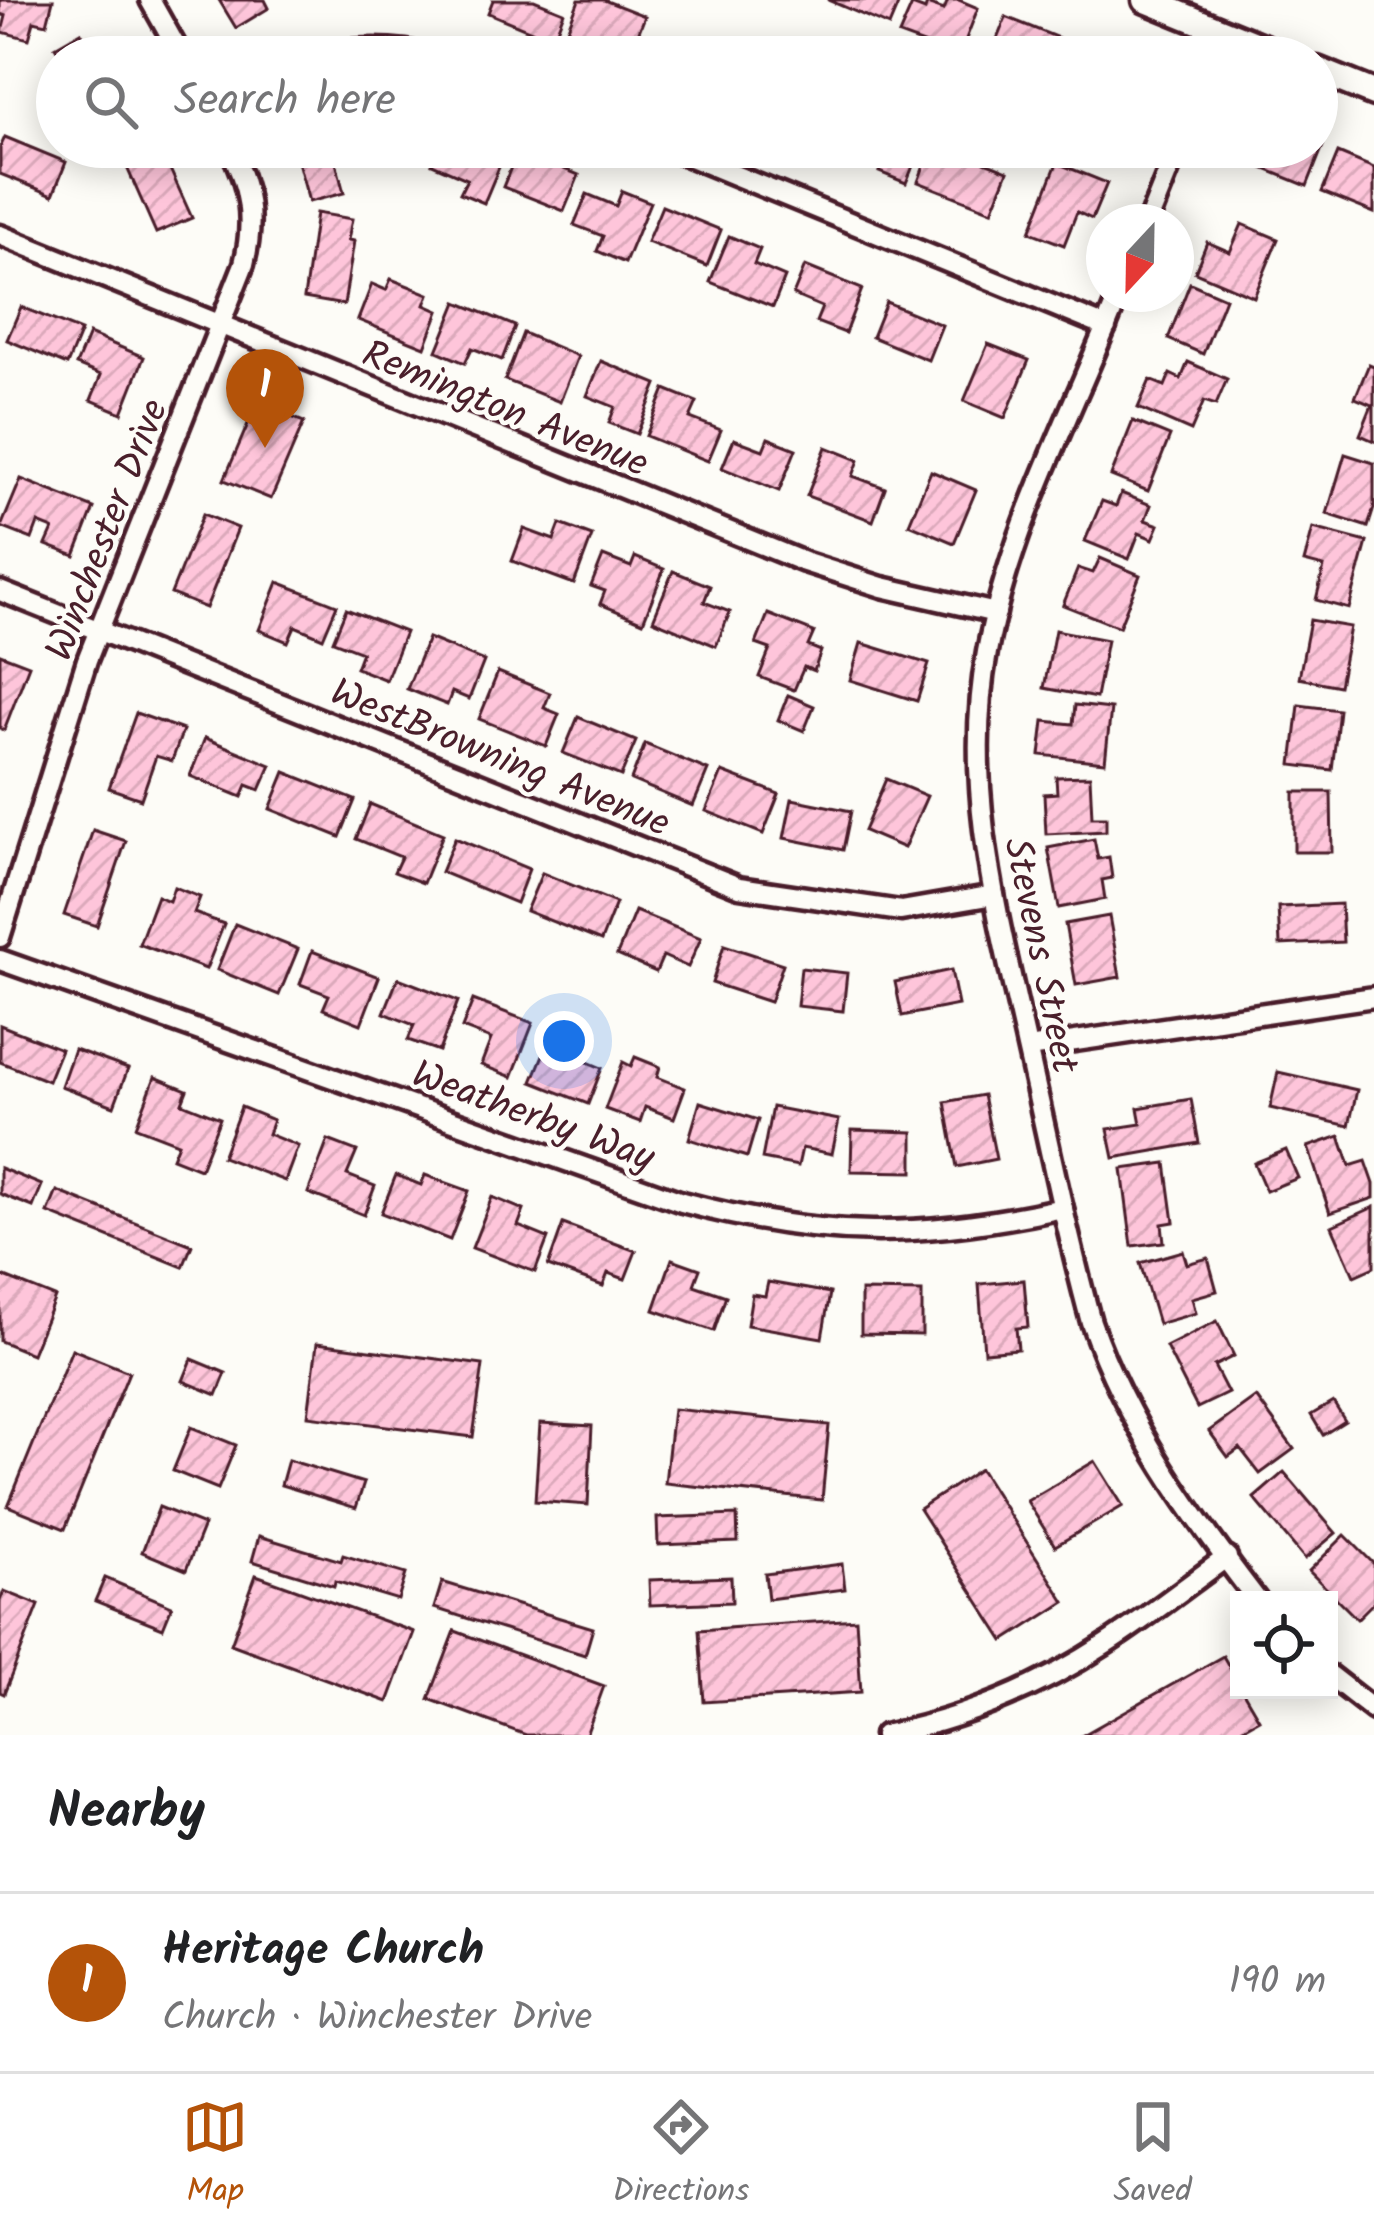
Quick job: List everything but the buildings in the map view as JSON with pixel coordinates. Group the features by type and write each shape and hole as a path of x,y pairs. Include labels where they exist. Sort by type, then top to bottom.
{"street":[{"path":"151,0 171,36"},
{"path":"1145,0 1234,36"},
{"path":"1222,36 1224,32"},
{"path":"1338,78 1374,93"},
{"name":"Winchester Drive","path":"0,937 98,630 244,264 252,216 239,168"},
{"path":"717,168 1106,327"},
{"path":"1155,204 1170,168"},
{"name":"Remington Avenue","path":"0,235 804,562 882,587 996,613"},
{"name":"Stevens Street","path":"1112,312 1019,534 996,613 978,731 980,812 994,895 1090,1322 1132,1419 1251,1591"},
{"name":"WestBrowning Avenue","path":"0,590 739,887 901,911 994,895"},
{"name":"Weatherby Way","path":"0,960 722,1213 793,1227 902,1232 970,1226 1063,1208"},
{"path":"1028,1048 1374,998"},
{"path":"884,1735 986,1706 1051,1676 1108,1643 1227,1557"},
{"path":"1338,1682 1374,1710"}],"place":[{"name":"Heritage Church","path":"265,448"}]}
